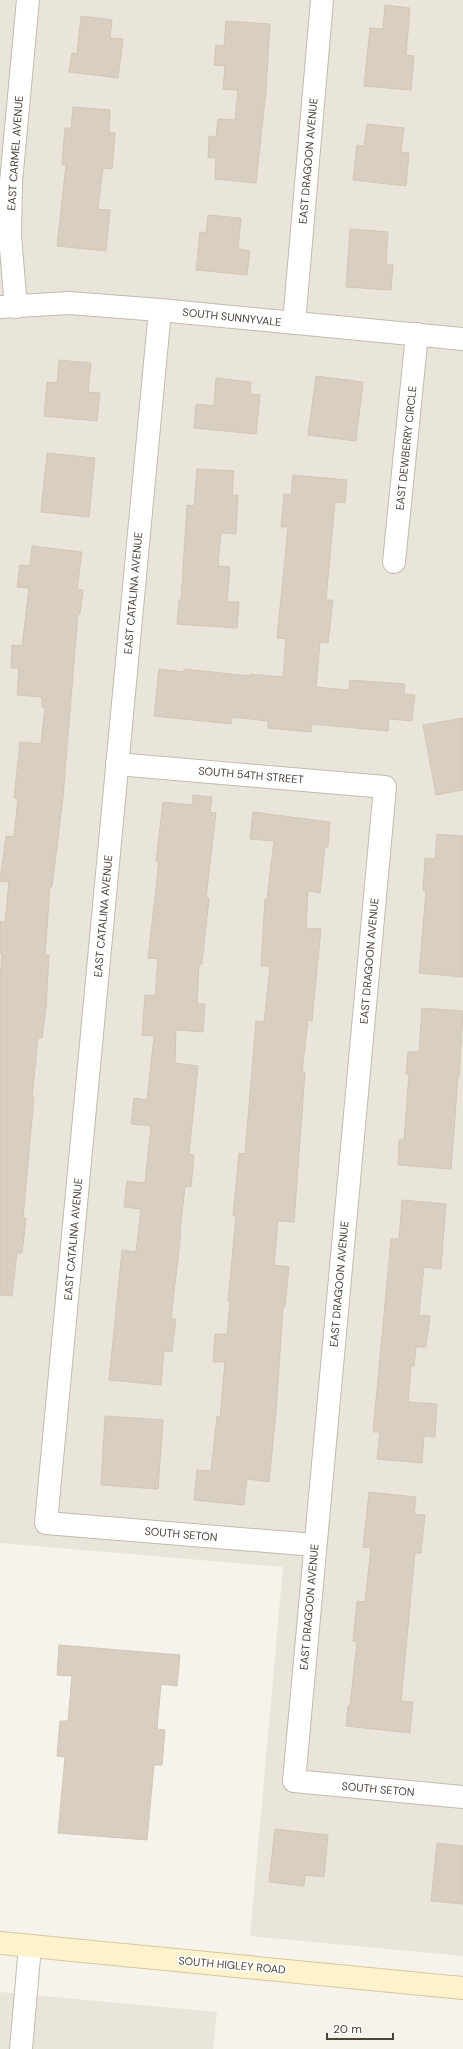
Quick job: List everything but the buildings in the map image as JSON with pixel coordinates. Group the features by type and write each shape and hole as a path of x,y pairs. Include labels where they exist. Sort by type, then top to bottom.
{"main road":[{"name":"SOUTH HIGLEY ROAD","path":"0,1943 463,1988"}],"street":[{"name":"EAST CARMEL AVENUE","path":"8,307 11,182 28,0"},
{"name":"EAST DRAGOON AVENUE","path":"294,323 322,0"},
{"name":"SOUTH SUNNYVALE","path":"8,307 69,303 160,310 463,339"},
{"name":"EAST CATALINA AVENUE","path":"46,1522 160,310"},
{"name":"EAST DEWBERRY CIRCLE","path":"394,562 417,334"},
{"name":"SOUTH 54TH STREET","path":"117,764 385,787"},
{"name":"EAST DRAGOON AVENUE","path":"294,1781 385,787"},
{"name":"SOUTH SETON","path":"46,1522 315,1545"},
{"name":"SOUTH SETON","path":"294,1781 463,1797"},
{"path":"21,2049 30,1946"}],"shaded area":[{"path":"0,0 463,0 463,1956 250,1936 283,1567 0,1543"},
{"path":"0,1992 217,2012 213,2049 0,2049"}]}
